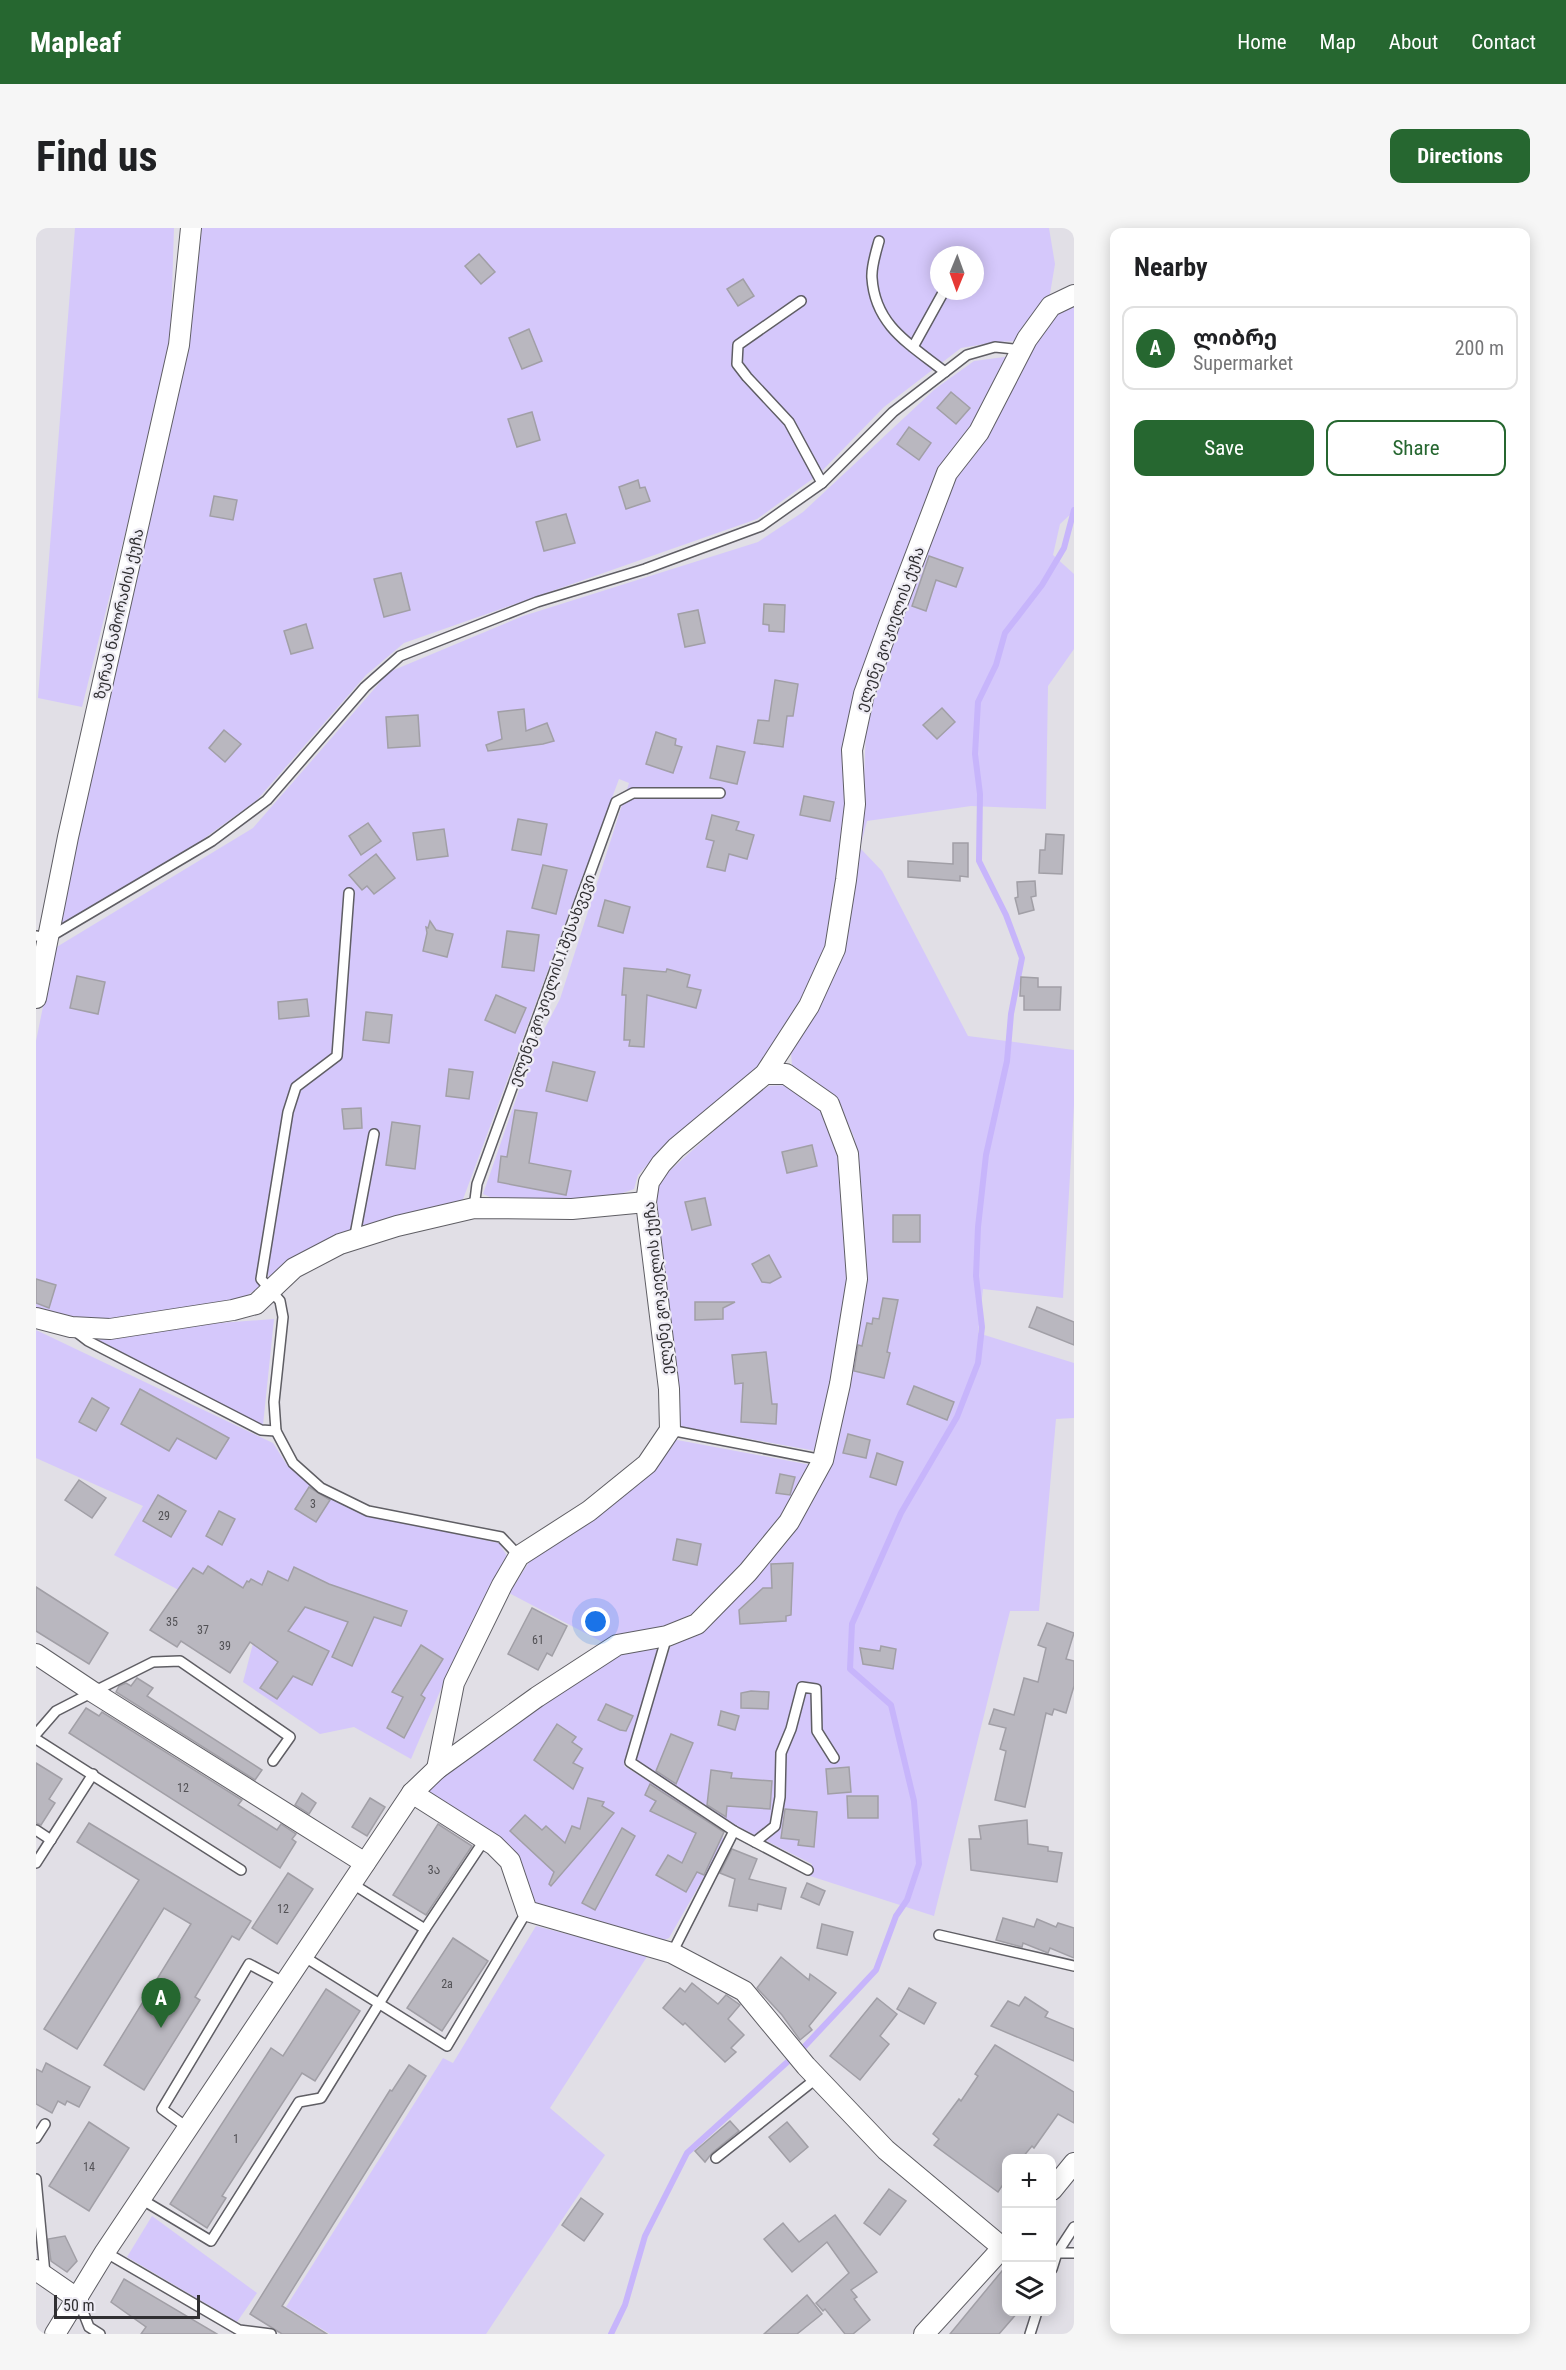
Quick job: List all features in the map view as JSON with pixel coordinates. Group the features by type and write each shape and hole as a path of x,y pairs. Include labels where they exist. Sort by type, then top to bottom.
{"street":[{"name":"ზურაბ ნამორაძის ქუჩა","path":"36,998 42,937 69,837 179,345 190,228"},
{"name":"ელენე გოკიელის ქუჩა","path":"670,1430 669,1389 646,1202 649,1182 676,1148 765,1074 809,1006 834,949 846,880 855,804 852,750 864,694 947,473 979,432 1022,350 1051,306 1074,295"},
{"path":"55,2334 105,2252 412,1793 437,1769 537,1697 617,1645 667,1636 697,1624 748,1572 789,1522 823,1460 840,1384 857,1279 848,1154 829,1104 786,1074 765,1074"},
{"path":"36,1318 71,1327 110,1329 232,1310 256,1304 294,1268 340,1244 397,1226 474,1208 572,1209 646,1202"},
{"path":"437,1769 454,1683 502,1585 519,1556 589,1511 647,1464 670,1430"},
{"path":"36,1654 365,1863"},
{"path":"412,1793 485,1839 510,1861 527,1911 672,1953 744,1991 811,2072 886,2150 1002,2244"},
{"path":"1056,2185 1074,2163"},
{"path":"924,2334 1002,2249"},
{"path":"40,2274 78,2299"}],"lane":[{"path":"879,241 872,276 876,303 892,330 945,372"},
{"path":"913,347 939,300"},
{"path":"801,301 738,345 737,364 789,422 822,483"},
{"path":"42,937 212,841 267,800 365,687 400,656 537,602 645,569 761,526 822,483 893,412 967,355 995,347 1022,350"},
{"name":"ელენე გოკიელის I შესახვევი","path":"474,1208 477,1184 616,802 633,793 720,794"},
{"path":"349,893 337,1056 296,1087 288,1112 261,1279 280,1300 283,1317 274,1402 276,1431 293,1463 321,1488 368,1511 501,1538 519,1556"},
{"path":"354,1239 374,1134"},
{"path":"71,1327 88,1341 261,1430 276,1431"},
{"path":"670,1430 823,1460"},
{"path":"667,1636 630,1762 734,1831 808,1870"},
{"path":"36,1734 56,1712 93,1692 153,1662 180,1661 290,1737 273,1761"},
{"path":"755,1842 775,1826 780,1797 781,1753 791,1729 802,1687 816,1689 817,1731 834,1758"},
{"path":"36,1739 241,1869"},
{"path":"36,1863 93,1774"},
{"path":"36,1830 51,1840"},
{"path":"672,1953 734,1831"},
{"path":"141,2199 211,2241 299,2102 321,2098 425,1929 485,1839"},
{"path":"351,1883 425,1929"},
{"path":"303,1956 447,2046 527,1911"},
{"path":"939,1935 1074,1966"},
{"path":"188,2128 162,2109 249,1964 285,1983"},
{"path":"716,2158 811,2072"},
{"path":"36,2138 45,2124"},
{"path":"36,2179 40,2274"},
{"path":"1054,2262 1057,2253 1074,2227"},
{"path":"105,2252 238,2332 271,2334"},
{"path":"1057,2253 1074,2253"},
{"path":"78,2299 89,2327 100,2334"},
{"path":"1030,2334 1036,2316"}],"shaded area":[{"path":"75,228 174,228 170,353 82,707 38,698"},
{"path":"202,228 1049,228 1055,264 1050,294 1019,341 961,348 884,407 818,475 757,519 404,643 366,675 257,800 202,840 57,926 188,344"},
{"path":"1074,302 1074,511 1060,524 1053,555 1074,574 1074,649 1048,686 1046,809 971,806 867,821 860,848 882,871 968,1036 1074,1050 1074,1105 1063,1298 983,1289 978,1333 1074,1363 1074,1418 1056,1419 1039,1611 1010,1611 934,1916 807,1875 812,1864 727,1821 635,1759 670,1647 709,1626 746,1586 829,1467 865,1281 861,1186 854,1137 836,1097 792,1066 791,1052 842,950 863,807 867,702 953,475 1023,366 1054,312"},
{"path":"1012,356 882,622 853,694 844,755 848,813 828,951 803,1003 770,1054 726,1096 669,1141 638,1175 634,1189 606,1199 497,1200 483,1194 532,1053 560,999 629,783 619,779 462,1202 269,1280 267,1266 282,1126 257,1269 259,1287 245,1297 154,1313 94,1320 36,1310 36,1041 55,948 253,828 389,672 523,616 758,542 803,512 935,389 974,361"},
{"path":"789,1085 826,1109 844,1155 848,1287 833,1386 816,1451 678,1426 679,1408 655,1184 746,1102 769,1086"},
{"path":"274,1319 263,1425 97,1340 152,1328"},
{"path":"36,1330 273,1443 287,1465 321,1493 361,1514 499,1543 509,1559 447,1675 411,1759 354,1727 320,1734 243,1682 256,1632 114,1555 143,1506 36,1458"},
{"path":"672,1439 811,1465 757,1558 695,1612 656,1633 608,1645 509,1593 531,1559"},
{"path":"651,1642 658,1652 624,1766 720,1824 724,1842 669,1938 656,1943 532,1906 512,1855 422,1792 612,1652"},
{"path":"536,1926 648,1955 550,2108 605,2155 486,2334 330,2334 286,2307 443,2058 453,2063"},
{"path":"152,2216 257,2293 237,2322 127,2257"}],"building":[{"path":"479,254 495,272 481,284 465,266"},
{"path":"743,279 754,296 738,306 727,289"},
{"path":"529,329 542,361 522,369 509,338"},
{"path":"951,392 970,408 956,424 937,408"},
{"path":"532,412 540,440 517,447 508,419"},
{"path":"909,427 931,443 919,460 897,444"},
{"path":"638,480 640,488 645,487 650,501 626,509 619,487"},
{"path":"214,496 237,500 233,520 210,516"},
{"path":"566,514 575,543 544,551 536,522"},
{"path":"929,556 963,568 956,587 936,580 926,611 912,606"},
{"path":"401,573 410,610 384,617 374,579"},
{"path":"764,604 785,605 784,632 769,631 769,625 763,624"},
{"path":"698,610 705,643 685,647 678,614"},
{"path":"306,624 313,648 291,654 284,631"},
{"path":"775,680 798,684 793,716 787,716 783,747 754,743 758,720 769,721"},
{"path":"942,708 955,722 937,739 923,725"},
{"path":"524,709 526,731 547,723 554,741 488,751 486,745 502,739 498,712"},
{"path":"418,715 420,746 388,748 386,717"},
{"path":"224,730 241,744 225,762 209,748"},
{"path":"656,732 676,739 675,745 682,747 673,773 646,764"},
{"path":"717,746 745,752 737,784 710,778"},
{"path":"804,796 834,802 830,821 800,815"},
{"path":"712,815 739,822 736,830 754,835 747,859 729,854 725,871 707,867 714,841 706,839"},
{"path":"518,819 547,824 541,855 512,850"},
{"path":"368,823 381,841 361,855 349,836"},
{"path":"444,829 448,856 417,860 413,833"},
{"path":"1046,834 1064,835 1062,874 1039,873 1040,850 1045,850"},
{"path":"953,843 968,843 968,877 960,876 960,881 908,877 908,861 953,864"},
{"path":"376,854 395,878 374,894 367,886 362,890 349,875"},
{"path":"543,865 567,870 556,914 532,908"},
{"path":"1035,881 1036,896 1031,897 1034,910 1019,914 1015,898 1018,897 1017,882"},
{"path":"605,900 630,907 623,933 598,926"},
{"path":"430,921 436,930 453,934 447,957 423,951 426,927 428,928"},
{"path":"507,931 539,935 534,971 502,967"},
{"path":"624,968 666,972 667,969 690,975 687,987 701,990 696,1008 647,995 644,1047 629,1046 630,1040 624,1040 626,995 622,995"},
{"path":"77,976 105,982 98,1014 70,1008"},
{"path":"1021,977 1038,978 1038,987 1061,987 1060,1010 1024,1010 1024,996 1020,996"},
{"path":"496,995 526,1008 515,1033 485,1020"},
{"path":"307,999 309,1016 279,1019 278,1002"},
{"path":"366,1012 392,1015 389,1043 363,1040"},
{"path":"553,1062 595,1072 587,1101 546,1091"},
{"path":"449,1069 473,1072 469,1099 446,1096"},
{"path":"361,1108 362,1128 344,1129 342,1109"},
{"path":"515,1110 537,1113 529,1163 571,1171 566,1195 498,1182 501,1156 507,1157"},
{"path":"392,1122 420,1126 415,1169 386,1165"},
{"path":"812,1145 817,1166 787,1173 782,1152"},
{"path":"705,1198 711,1225 692,1230 685,1202"},
{"path":"893,1215 920,1215 920,1242 893,1242"},
{"path":"769,1255 781,1277 770,1283 762,1282 752,1264"},
{"path":"36,1279 56,1285 49,1308 36,1303"},
{"path":"883,1298 898,1300 884,1378 854,1371 858,1345 862,1346 867,1323 872,1324 873,1318 879,1319"},
{"path":"695,1302 735,1302 723,1308 723,1319 695,1320"},
{"path":"1037,1307 1074,1322 1074,1345 1029,1327"},
{"path":"766,1352 772,1404 777,1404 776,1424 741,1422 743,1383 735,1384 732,1355"},
{"path":"914,1386 954,1402 947,1420 907,1404"},
{"path":"140,1389 229,1438 216,1459 177,1438 169,1451 121,1424"},
{"path":"92,1398 109,1408 96,1431 79,1422"},
{"path":"848,1434 870,1440 866,1458 843,1453"},
{"path":"877,1453 903,1462 896,1485 870,1477"},
{"path":"780,1474 795,1477 790,1495 776,1493"},
{"path":"79,1480 106,1498 92,1518 65,1500"},
{"path":"309,1487 330,1500 316,1522 295,1509"},
{"path":"158,1495 186,1511 171,1537 143,1521"},
{"path":"219,1511 235,1519 222,1545 206,1536"},
{"path":"677,1539 701,1544 697,1565 673,1560"},
{"path":"793,1563 791,1615 786,1616 786,1621 740,1624 739,1610 763,1588 772,1588 771,1564"},
{"path":"208,1566 243,1588 251,1579 262,1585 268,1571 288,1581 294,1567 329,1584 407,1611 401,1626 374,1617 352,1666 332,1657 348,1622 305,1607 288,1631 329,1651 312,1685 293,1676 277,1699 260,1688 278,1662 250,1642 230,1673 181,1641 177,1647 150,1630 193,1568 203,1574"},
{"path":"36,1587 108,1633 89,1664 36,1631"},
{"path":"532,1608 567,1626 552,1656 547,1653 538,1670 508,1654"},
{"path":"1047,1623 1074,1633 1066,1659 1074,1661 1074,1686 1066,1713 1054,1709 1052,1715 1046,1713 1025,1807 995,1800 1006,1751 1000,1749 1006,1728 989,1724 994,1709 1014,1715 1024,1678 1038,1682 1046,1648 1038,1645"},
{"path":"421,1645 443,1659 421,1695 425,1698 404,1738 387,1728 403,1697 392,1692"},
{"path":"881,1646 896,1649 893,1669 863,1664 860,1648 880,1651"},
{"path":"137,1678 153,1688 147,1696 262,1770 255,1780 116,1692 119,1686 126,1683 131,1686"},
{"path":"769,1692 768,1709 741,1708 741,1693"},
{"path":"606,1704 633,1716 626,1731 598,1720"},
{"path":"86,1708 99,1716 102,1712 242,1800 238,1805 277,1830 281,1824 296,1834 292,1839 296,1842 280,1868 69,1733"},
{"path":"721,1711 739,1716 735,1730 718,1725"},
{"path":"557,1724 576,1737 572,1742 582,1749 573,1763 583,1768 573,1789 534,1760"},
{"path":"671,1734 693,1743 676,1784 656,1771"},
{"path":"36,1763 62,1779 49,1799 55,1803 41,1825 36,1823"},
{"path":"849,1767 851,1792 828,1794 826,1769"},
{"path":"711,1770 732,1773 731,1778 772,1781 770,1809 727,1806 726,1817 707,1805"},
{"path":"650,1784 724,1832 704,1875 697,1872 686,1892 656,1875 668,1855 682,1863 696,1833 650,1811 656,1801 645,1795"},
{"path":"302,1793 316,1803 309,1814 295,1805"},
{"path":"847,1796 878,1796 878,1818 848,1818"},
{"path":"370,1798 385,1807 367,1836 352,1827"},
{"path":"588,1798 604,1802 602,1806 614,1813 551,1886 549,1884 554,1872 510,1831 525,1815 542,1830 546,1826 565,1843 572,1826 580,1829"},
{"path":"785,1809 817,1812 814,1847 798,1845 799,1840 781,1838"},
{"path":"1027,1820 1028,1844 1048,1847 1048,1851 1062,1853 1057,1882 971,1870 969,1839 981,1839 979,1826"},
{"path":"89,1823 251,1921 239,1940 232,1936 195,1997 200,2000 144,2090 104,2065 191,1924 164,1908 77,2049 44,2029 139,1880 77,1842"},
{"path":"438,1824 472,1846 426,1915 393,1895"},
{"path":"622,1828 635,1836 595,1910 582,1903"},
{"path":"732,1849 757,1859 749,1879 786,1888 781,1909 758,1904 757,1911 729,1906 735,1879 720,1873"},
{"path":"288,1873 313,1889 277,1944 252,1928"},
{"path":"807,1883 825,1891 819,1905 801,1897"},
{"path":"1003,1918 1034,1927 1037,1919 1056,1927 1058,1923 1074,1928 1074,1958 1050,1948 1048,1953 1023,1943 1022,1947 996,1940"},
{"path":"822,1924 853,1932 847,1955 817,1948"},
{"path":"453,1938 488,1961 442,2031 407,2008"},
{"path":"781,1957 809,1980 810,1974 836,1993 809,2026 812,2030 800,2040 782,2015 757,1988"},
{"path":"692,1983 718,2004 726,1995 740,2005 728,2019 744,2035 731,2048 736,2052 725,2062 685,2023 683,2025 663,2008 680,1988 685,1992"},
{"path":"909,1988 936,2003 924,2024 897,2009"},
{"path":"326,1989 360,2011 315,2081 302,2073 222,2196 226,2198 207,2228 170,2204 271,2048 283,2056"},
{"path":"1025,1997 1048,2012 1045,2017 1074,2029 1074,2061 991,2026 1008,2001 1019,2006"},
{"path":"877,1998 897,2014 880,2036 889,2044 860,2080 830,2056"},
{"path":"995,2045 1074,2092 1074,2123 1058,2114 1034,2148 1032,2146 1025,2154 1002,2154 1002,2186 998,2192 934,2145 939,2139 933,2134 959,2099 961,2101 978,2076 975,2074"},
{"path":"46,2063 90,2087 79,2107 67,2101 65,2105 58,2101 52,2113 36,2104 36,2069 42,2072"},
{"path":"409,2065 426,2076 282,2306 327,2334 282,2334 250,2314 390,2090 392,2091"},
{"path":"730,2121 739,2131 712,2153 705,2162 695,2151"},
{"path":"89,2122 129,2148 89,2211 49,2186"},
{"path":"787,2122 808,2147 790,2162 769,2137"},
{"path":"889,2189 906,2201 880,2235 864,2223"},
{"path":"581,2198 603,2214 584,2241 562,2225"},
{"path":"835,2215 877,2272 851,2290 857,2297 854,2299 870,2320 853,2334 845,2334 825,2309 823,2311 816,2303 849,2273 827,2242 792,2272 764,2239 783,2223 799,2242"},
{"path":"65,2236 77,2261 67,2272 51,2261 48,2239"},
{"path":"1002,2271 1002,2316 1015,2316 999,2334 950,2334"},
{"path":"124,2279 217,2334 141,2334 146,2327 111,2302"},
{"path":"807,2295 822,2314 797,2334 764,2334"}],"waterway":[{"path":"611,2334 625,2305 645,2236 687,2153 805,2046 876,1970 896,1916 907,1900 919,1864 914,1801 891,1705 850,1669 852,1624 901,1513 957,1417 978,1363 982,1327 976,1276 978,1227 986,1155 1007,1061 1011,1014 1022,958 1006,915 979,861 980,794 975,754 978,702 996,665 1005,633 1042,585 1064,548 1074,510"}],"place":[{"name":"ლიბრე","path":"161,2028"}]}
